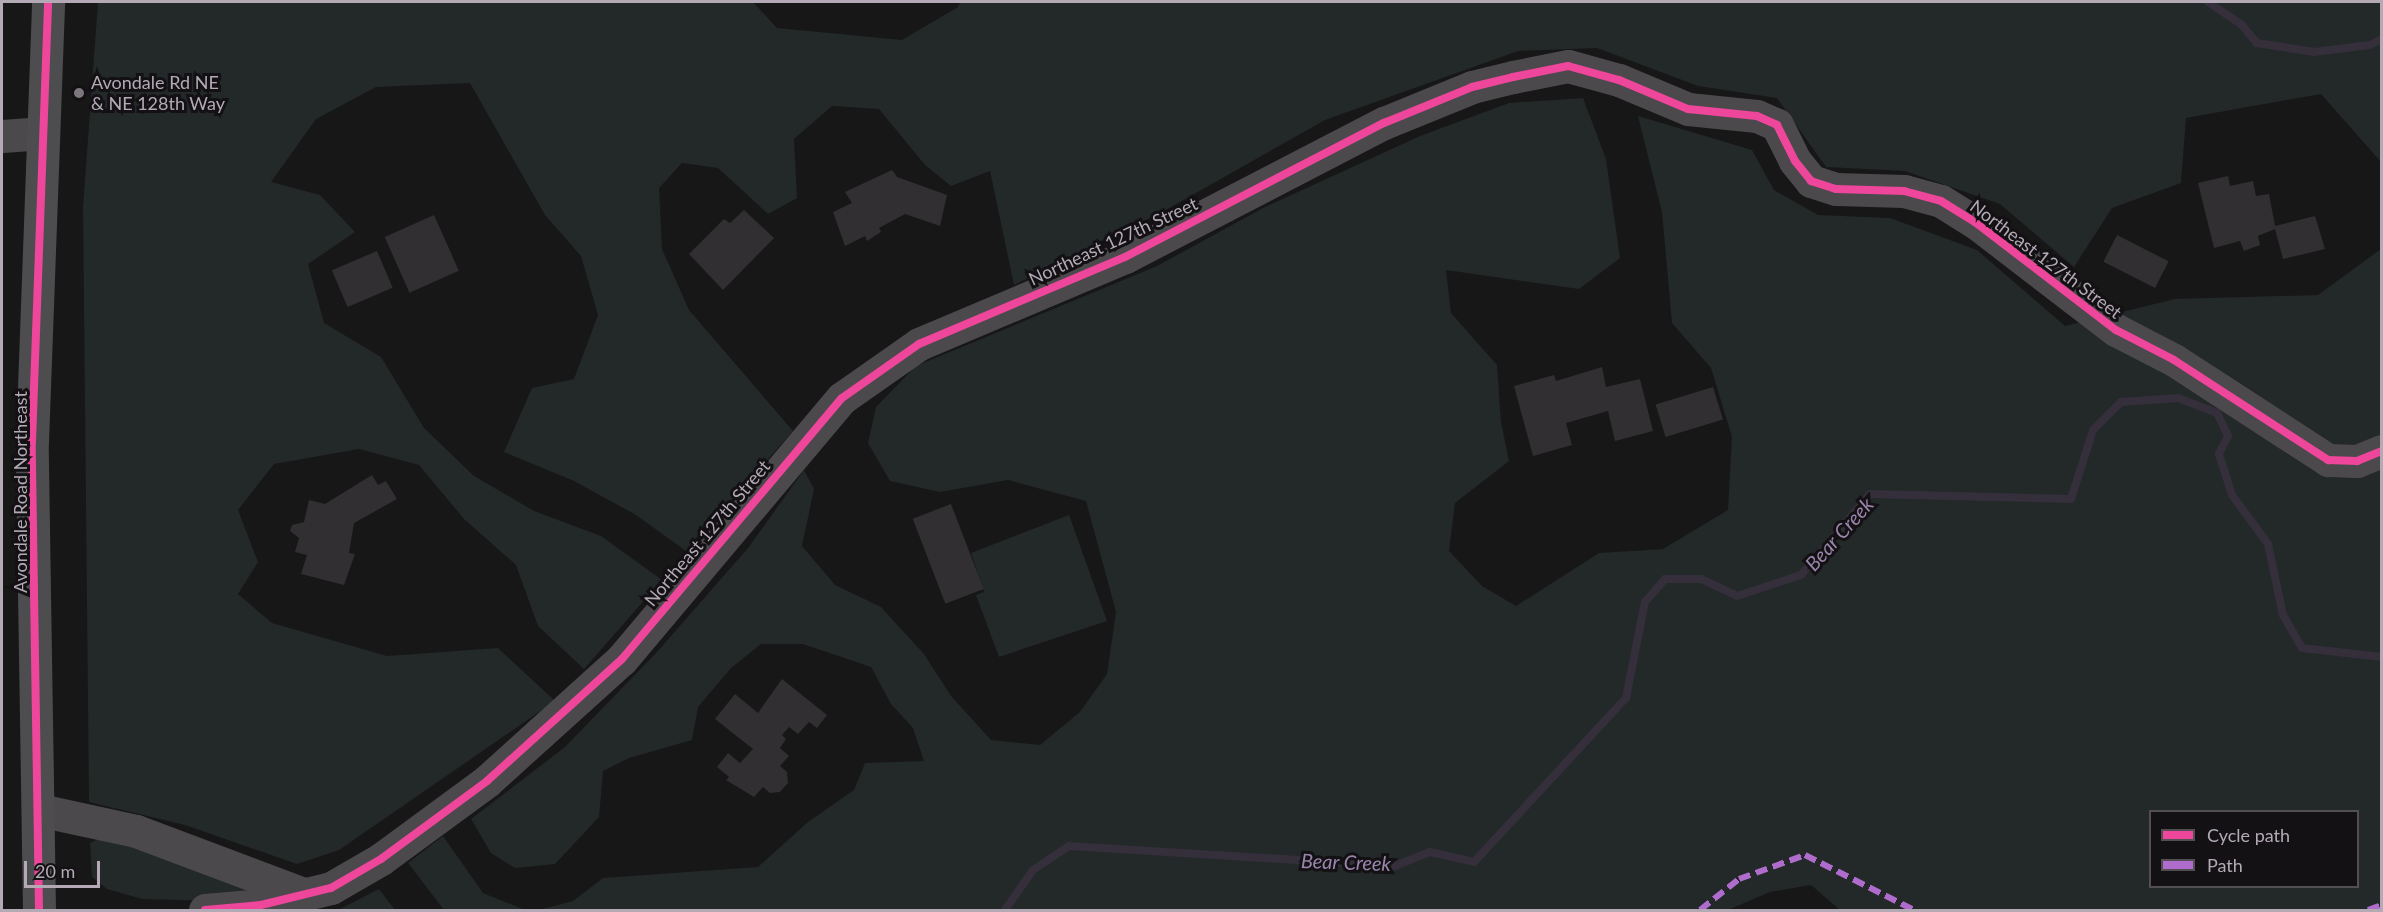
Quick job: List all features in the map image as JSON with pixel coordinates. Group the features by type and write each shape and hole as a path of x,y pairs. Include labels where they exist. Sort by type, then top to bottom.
{"main road":[{"name":"Avondale Road Northeast","path":"39,910 32,442 41,133 48,2"}],"street":[{"name":"Northeast 127th Street","path":"205,910 261,905 331,888 381,859 487,781 580,700 622,659 810,431 842,398 919,344 1125,257 1384,123 1472,87 1568,66 1618,80 1688,109 1757,116 1777,124 1795,161 1811,182 1836,189 1904,191 1941,201 1976,222 2116,330 2144,342 2328,460 2357,461 2382,451"},
{"path":"2,136 41,133"},
{"path":"39,810 136,831 304,894"}],"shaded area":[{"path":"98,2 753,2 777,28 902,40 958,7 960,2 2381,2 2381,162 2321,94 2186,118 2181,183 2112,208 2074,267 2000,204 1905,171 1826,167 1777,98 1698,86 1597,48 1518,51 1325,120 1164,211 1014,285 990,171 951,186 925,165 879,109 832,106 794,139 797,198 768,214 718,168 682,163 659,188 662,249 689,310 793,431 686,551 636,515 574,481 504,452 532,388 574,379 598,315 581,256 545,215 470,83 376,87 316,119 271,182 320,195 355,232 308,264 324,323 381,357 424,428 474,476 534,511 601,536 662,580 584,669 538,626 516,565 464,519 419,465 359,449 274,464 238,510 258,562 238,594 272,623 387,656 498,648 555,701 339,850 297,864 185,825 89,802 83,207"},
{"path":"1583,98 1606,159 1620,258 1579,289 1446,270 1451,313 1497,365 1501,422 1509,461 1455,503 1449,551 1482,586 1516,606 1599,553 1663,549 1728,510 1732,437 1711,368 1672,323 1662,212 1638,116 1752,150 1774,190 1818,215 1890,218 1977,250 2065,326 2175,299 2318,295 2381,249 2381,910 1840,910 1811,885 1770,892 1728,910 539,910 573,901 603,878 758,867 808,822 854,790 865,763 924,761 913,728 891,704 871,667 803,644 761,644 731,668 698,707 692,740 629,758 603,771 599,817 555,864 515,868 491,853 471,819 565,747 657,652 748,548 804,470 814,489 802,546 835,585 881,607 924,654 951,696 991,740 1040,745 1080,712 1107,674 1116,612 1086,501 1008,480 940,492 890,481 868,443 876,407 916,366 1157,266 1263,208 1420,136 1509,103"},
{"path":"1069,515 1107,621 999,657 976,595 984,592 971,553"},
{"path":"106,835 249,891 218,901 142,899 107,889 92,877 90,843"},
{"path":"443,836 483,893 525,910 444,910 408,863"},
{"path":"379,889 395,910 338,910"}],"building":[{"path":"892,170 897,177 947,195 940,226 905,214 879,228 881,232 867,241 865,236 845,246 833,212 852,203 845,192"},
{"path":"2228,176 2230,186 2253,181 2256,196 2269,194 2275,226 2315,216 2325,249 2283,259 2275,229 2258,236 2260,245 2244,251 2240,241 2214,248 2198,183"},
{"path":"744,210 774,238 723,290 689,254 724,219 730,223"},
{"path":"434,215 459,271 409,293 385,237"},
{"path":"2117,235 2169,261 2155,288 2103,262"},
{"path":"377,251 393,288 348,307 332,270"},
{"path":"1602,367 1606,387 1640,379 1653,431 1615,441 1608,411 1566,423 1572,445 1533,456 1514,386 1554,375 1556,381"},
{"path":"1713,387 1723,420 1666,437 1656,405"},
{"path":"372,475 378,485 386,481 397,499 354,523 349,553 355,554 344,585 301,574 307,555 295,552 299,538 290,531 292,525 304,522 309,500 325,504"},
{"path":"951,504 984,589 945,604 913,519"},
{"path":"782,679 827,715 817,728 809,722 798,734 789,727 782,735 786,739 780,748 789,756 780,766 787,772 788,783 780,792 770,793 763,787 754,797 726,780 729,777 717,767 728,753 740,763 753,749 715,719 735,694 758,713"}],"waterway":[{"name":"Bear Creek","path":"2208,2 2241,24 2257,43 2314,52 2370,45 2382,39"},
{"name":"Bear Creek","path":"1005,910 1033,870 1069,846 1395,866 1430,852 1474,862 1626,698 1645,602 1665,579 1701,579 1737,596 1801,575 1870,494 2071,499 2093,430 2121,402 2178,398 2217,413 2228,436 2219,454 2232,495 2268,544 2283,615 2302,648 2382,657"}],"marked path":[{"path":"1700,910 1739,879 1805,855 1914,910"},
{"path":"2368,910 2382,905"}],"cycle path":[{"path":"39,910 32,442 48,2"},
{"path":"205,910 261,905 331,888 381,859 487,781 622,659 842,398 919,344 1125,257 1384,123 1472,87 1513,77 1568,66 1619,80 1688,109 1757,116 1777,125 1795,161 1811,181 1836,189 1904,191 1941,201 1975,222 2116,330 2174,360 2328,460 2357,461 2382,451"}],"place":[{"name":"Avondale Rd NE & NE 128th Way","path":"79,93"}]}
